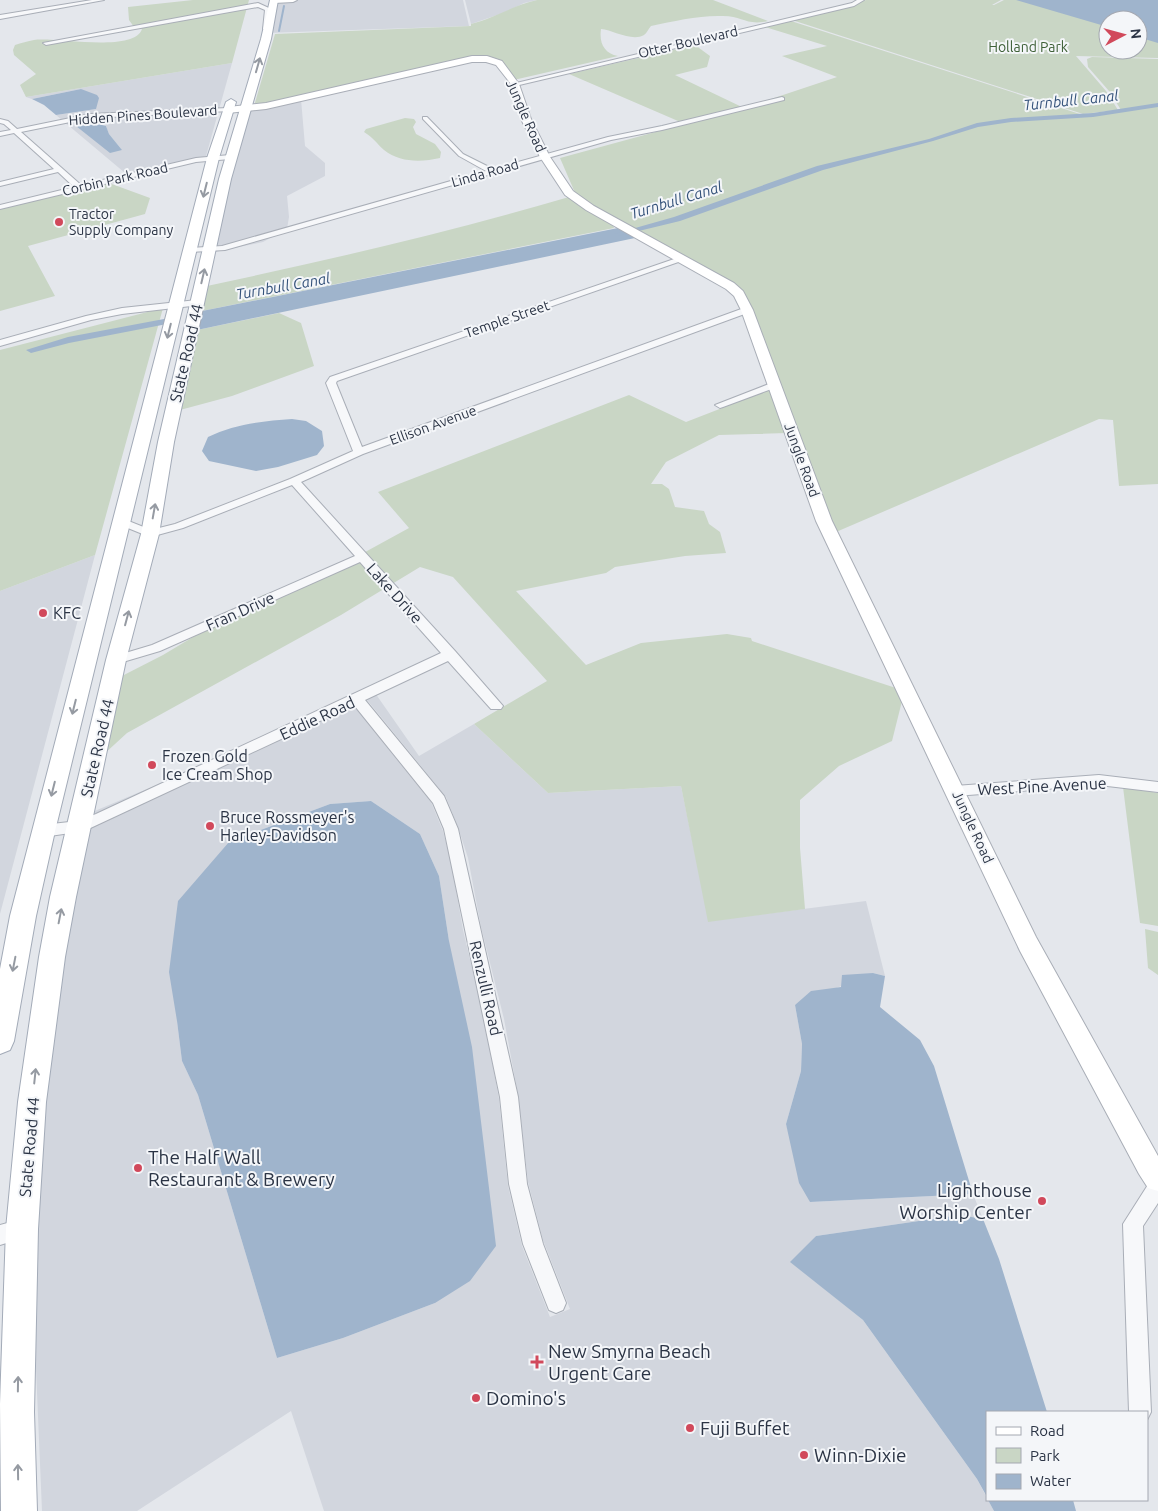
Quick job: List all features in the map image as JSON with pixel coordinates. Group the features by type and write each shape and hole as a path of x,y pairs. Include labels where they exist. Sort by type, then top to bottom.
{"main road":[{"name":"State Road 44","path":"19,1511 11,1232 41,1027 62,904 116,660 150,534 166,442 230,157 266,38 265,3"},
{"name":"State Road 44","path":"0,1041 23,916 43,830 213,158 235,90"},
{"path":"141,445 166,442"}],"street":[{"path":"0,17 101,0"},
{"path":"46,42 265,3 293,0"},
{"name":"Otter Boulevard","path":"515,84 854,4 861,0"},
{"path":"265,3 268,9 266,38"},
{"name":"Jungle Road","path":"228,110 266,106 478,58 497,61 515,84 526,119 545,157 569,193 730,286 739,294 747,310 824,521 956,791 1028,944 1148,1165 1158,1178"},
{"name":"Linda Road","path":"190,250 209,250 234,245 610,138 662,128 782,99"},
{"name":"Hidden Pines Boulevard","path":"0,134 90,116 228,110"},
{"path":"425,118 461,155 491,171"},
{"path":"0,121 6,122 79,188"},
{"name":"Corbin Park Road","path":"0,207 213,158 230,157"},
{"path":"0,184 59,170"},
{"name":"Temple Street","path":"359,452 332,381 683,259"},
{"path":"0,343 107,314 197,303"},
{"name":"Ellison Avenue","path":"150,534 179,526 294,481 359,452 747,310"},
{"path":"720,405 774,385"},
{"name":"Lake Drive","path":"294,481 496,706"},
{"path":"122,522 150,534"},
{"name":"Fran Drive","path":"116,660 156,648 362,557"},
{"name":"Eddie Road","path":"43,830 79,826 130,806 451,654"},
{"name":"Renzulli Road","path":"357,699 439,800 451,829 460,859 472,929 496,1030 509,1097 518,1184 533,1244 556,1303"},
{"name":"West Pine Avenue","path":"956,791 1099,780 1158,786"},
{"path":"1140,1411 1133,1224 1158,1187"}],"shaded area":[{"path":"274,0 463,0 469,26 266,33"},
{"path":"465,0 537,0 524,3 506,12 471,24"},
{"path":"232,63 206,156 131,178 56,115 96,109 81,89 32,99 26,97","holes":["80,123 94,123 106,126 109,134 122,150"]},
{"path":"301,99 305,146 325,163 325,176 287,196 289,217 287,229 263,242 215,252 244,119 252,109"},
{"path":"95,555 0,914 0,591"},
{"path":"373,690 419,756 474,724 548,793 681,786 709,921 866,901 885,976 873,973 795,1005 802,1044 801,1071 786,1124 810,1202 973,1194 983,1219 960,1215 816,1236 791,1262 863,1320 977,1479 986,1496 986,1501 989,1501 994,1511 324,1511 291,1411 137,1511 42,1511 32,1274 46,1083 76,877 90,813 173,778 173,780 350,701 431,802 443,831 451,861 463,930 485,1022 499,1099 508,1186 522,1246 550,1317 570,1309 543,1240 528,1182 518,1095 504,1019 481,927 468,858 446,797 363,695","holes":["371,801 420,834 439,876 449,941 435,1303 343,1338 277,1358 198,1095 182,1061 177,1021 229,842 330,804"]}],"green space":[{"path":"193,0 249,0 232,63 26,97 20,85 36,74 14,55 15,45 34,40 110,42 125,40 136,36 142,29 134,27 129,20 128,7"},
{"path":"537,0 713,0 768,21 749,22 730,16 696,17 651,26 644,35 639,37 601,29 601,39 604,47 613,55 618,56 515,79 500,61 484,56 254,106 275,34 471,26 471,24"},
{"name":"Holland Park","path":"866,0 1001,0 992,5 994,5 1004,0 1158,0 1158,58 1148,58 1148,10 1098,10 1098,57 1076,56 1106,91 1118,110 1083,114 792,20"},
{"path":"791,21 1083,115 1121,110 1109,91 1088,67 1087,59 1092,57 1098,57 1098,60 1158,59 1158,484 1119,486 1113,420 1099,419 836,532 743,294 576,195 560,158 685,124 569,74 695,45 710,56 707,67 675,75 744,108 837,77 782,56 827,46 765,27"},
{"path":"405,118 414,119 416,122 413,127 416,134 435,144 441,152 440,158 419,161 397,157 384,150 364,132 366,129"},
{"path":"109,183 150,198 145,214 28,246 55,296 0,311 0,209"},
{"path":"569,197 612,223 614,228 202,311 207,286 389,245"},
{"path":"163,308 95,555 0,591 0,350"},
{"path":"279,313 301,323 314,366 232,396 180,410 197,330"},
{"path":"771,389 787,433 719,435 666,462 651,484 662,484 669,489 675,507 704,511 709,524 720,532 726,553 685,556 615,567 606,573 516,591 586,665 641,643 727,634 751,638 752,641 899,689 903,697 892,741 839,766 800,800 800,848 805,909 708,922 681,786 548,793 474,724 547,681 453,577 420,567 341,615 127,733 103,755 120,677 163,655 263,595 336,568 409,528 378,492 629,395 686,422"},
{"path":"1123,787 1158,793 1158,926 1140,923"},
{"path":"1145,929 1158,932 1158,975 1148,968"}],"water":[{"path":"1016,0 1158,0 1158,43 1148,40 1148,10 1098,10 1098,24"},
{"path":"81,89 97,95 99,98 96,109 56,115 44,105 32,99"},
{"path":"80,123 94,123 106,126 109,134 122,150 110,153 76,126"},
{"path":"618,228 635,238 197,330 202,311"},
{"path":"292,419 306,421 322,431 324,446 317,455 278,467 256,471 209,461 202,451 208,437 228,429 249,424"},
{"path":"371,801 420,834 439,876 449,941 472,1047 496,1246 470,1281 435,1303 343,1338 277,1358 198,1095 182,1061 169,972 178,901 229,842 330,804"},
{"path":"873,973 885,976 880,1007 920,1040 934,1066 973,1194 810,1202 799,1183 786,1124 801,1071 802,1044 795,1005 811,991 841,987 842,975"},
{"path":"960,1215 983,1219 999,1259 1047,1411 986,1411 986,1495 977,1479 863,1320 790,1262 816,1236"},
{"path":"989,1501 1073,1501 1076,1511 994,1511"}],"waterway":[{"path":"279,31 284,6"},
{"name":"Turnbull Canal","path":"618,234 677,219 820,168 931,140 977,125 1011,120 1093,115 1158,105"},
{"path":"31,350 68,340 164,322"}],"place":[{"name":"Tractor Supply Company","path":"59,222"},
{"name":"KFC","path":"43,613"},
{"name":"Frozen Gold Ice Cream Shop","path":"152,765"},
{"name":"Bruce Rossmeyer's Harley-Davidson","path":"210,826"},
{"name":"The Half Wall Restaurant & Brewery","path":"138,1168"},
{"name":"Lighthouse Worship Center","path":"1042,1201"},
{"name":"New Smyrna Beach Urgent Care","path":"537,1362"},
{"name":"Domino's","path":"476,1398"},
{"name":"Fuji Buffet","path":"690,1428"},
{"name":"Winn-Dixie","path":"804,1455"}]}
